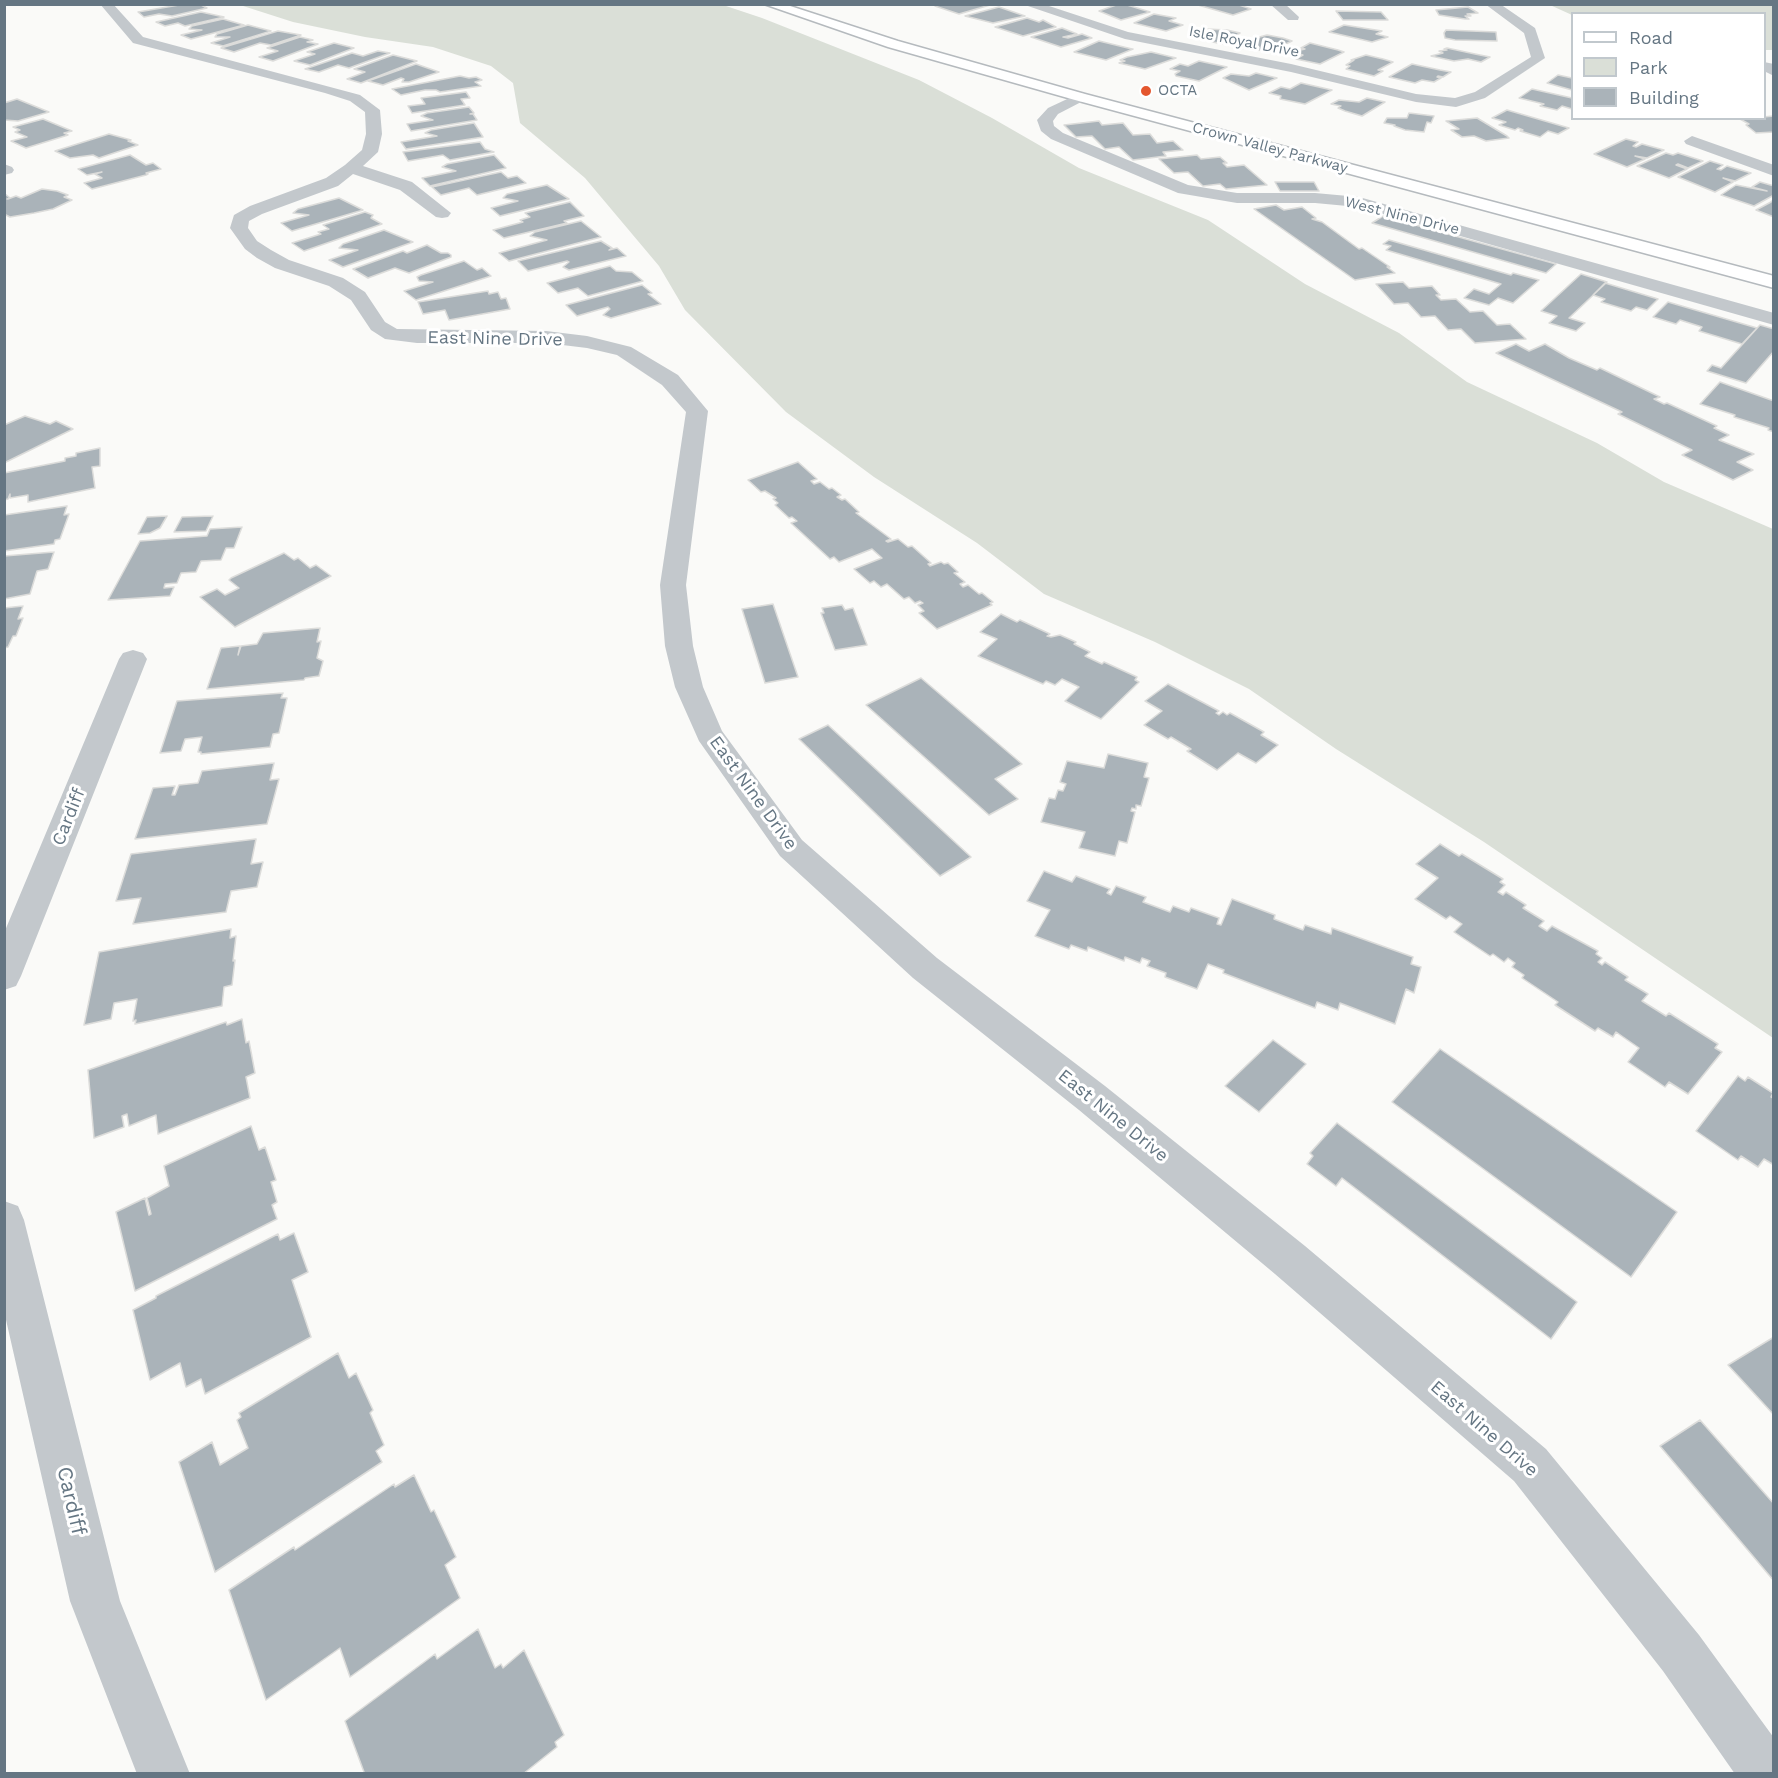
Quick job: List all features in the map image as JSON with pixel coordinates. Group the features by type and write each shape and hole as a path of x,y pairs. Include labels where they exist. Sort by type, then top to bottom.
{"main road":[{"name":"Crown Valley Parkway","path":"770,4 893,44 1080,97 1773,282"},
{"path":"814,4 988,56 993,65 1073,88 1080,97"},
{"name":"Crown Valley Parkway","path":"1080,97 1105,97 1214,124 1239,124 1374,158"}],"street":[{"name":"East Nine Drive","path":"106,4 138,40 330,90 355,98 372,110 374,134 370,152 351,168 332,182 256,210 240,219 239,228 251,245 264,254 282,264 336,282 357,296 378,326 392,334 417,337 546,337 587,342 624,351 670,380 697,411 673,585 679,646 689,687 709,734 791,848 925,968 1092,1098 1281,1252 1530,1465 1681,1653 1767,1773"},
{"name":"Isle Royal Drive","path":"1028,4 1125,35 1291,68 1416,99 1456,103 1480,95 1538,58 1530,31 1491,4"},
{"path":"1276,4 1293,16"},
{"name":"West Nine Drive","path":"1080,97 1053,111 1045,120 1046,128 1057,136 1184,189 1237,198 1315,198 1359,202 1773,319"},
{"path":"1692,141 1773,171"},
{"path":"351,168 406,186 442,213"},
{"name":"Cardiff","path":"4,976 133,659"},
{"name":"Cardiff","path":"4,1220 95,1601 164,1773"}],"green space":[{"path":"720,4 762,18 919,80 992,118 1079,168 1208,220 1305,284 1399,333 1467,382 1597,443 1664,482 1773,529 1773,1038 1484,842 1336,749 1249,689 1155,642 1044,594 977,543 874,477 786,412 685,310 659,266 585,178 520,123 513,83 491,66 433,47 365,37 293,22 240,5"},
{"path":"1550,5 1773,5 1773,50 1766,50 1766,12 1571,12 1571,15"}],"building":[{"path":"199,4 207,8 172,16 159,14 144,17 138,12 179,5"},
{"path":"939,4 990,5 959,14 935,6"},
{"path":"1119,4 1150,12 1121,20 1099,11"},
{"path":"1241,4 1239,5 1251,9 1233,15 1198,5"},
{"path":"999,7 1025,16 993,23 965,16"},
{"path":"1468,7 1478,13 1467,14 1471,16 1465,16 1469,19 1439,15 1436,10"},
{"path":"1336,11 1381,12 1388,20 1343,20"},
{"path":"201,12 224,17 185,26 178,23 165,26 156,22"},
{"path":"1154,14 1176,18 1169,21 1183,25 1166,31 1134,23"},
{"path":"1027,18 1039,22 1043,20 1056,27 1023,36 995,27"},
{"path":"223,19 244,25 191,39 181,35 202,30 189,29 192,26"},
{"path":"248,25 271,31 223,46 211,43 230,37 215,37 217,34"},
{"path":"1344,25 1382,31 1376,34 1388,37 1372,42 1329,32"},
{"path":"1062,28 1077,34 1063,37 1082,34 1092,38 1061,47 1031,37"},
{"path":"1206,29 1240,33 1222,44 1204,40 1210,36 1199,32"},
{"path":"1446,30 1496,32 1497,41 1445,38"},
{"path":"278,31 301,35 271,45 260,43 234,52 221,48"},
{"path":"1267,35 1292,41 1272,53 1245,47 1255,39 1252,39"},
{"path":"300,37 313,40 307,42 318,44 273,61 259,57 278,51 267,48"},
{"path":"1099,41 1133,49 1106,60 1074,52"},
{"path":"334,43 354,48 310,65 294,61 315,54 307,52"},
{"path":"1310,43 1344,52 1320,64 1296,59 1303,55 1292,52 1305,49 1301,48"},
{"path":"1444,49 1490,57 1481,62 1468,59 1454,61 1431,56 1443,53 1439,51 1447,50"},
{"path":"378,51 390,53 349,68 338,65 319,72 305,69 352,53 363,56"},
{"path":"1151,52 1176,58 1145,69 1119,63 1125,61 1120,60 1127,57"},
{"path":"393,55 417,61 361,83 347,79 365,72 354,69"},
{"path":"1366,55 1393,62 1378,70 1383,71 1374,76 1346,69 1350,66 1346,65 1354,60 1351,60"},
{"path":"1199,61 1227,67 1199,81 1176,76 1175,74 1180,71 1170,69 1180,64 1188,66"},
{"path":"416,64 439,72 409,82 402,82 404,79 401,78 383,85 368,81"},
{"path":"1412,64 1451,72 1443,77 1438,76 1441,78 1434,82 1422,80 1415,83 1389,77"},
{"path":"1256,73 1277,78 1249,90 1223,78 1231,74 1249,76"},
{"path":"1558,75 1571,78 1571,90 1547,83"},
{"path":"460,76 476,77 482,80 475,82 481,86 440,92 425,90 401,95 392,89"},
{"path":"1301,83 1332,90 1305,104 1280,99 1281,96 1269,93 1281,87 1290,89"},
{"path":"1532,89 1571,98 1571,109 1562,106 1557,110 1540,106 1544,104 1519,98"},
{"path":"466,92 470,98 461,99 465,105 412,113 408,106 425,104 421,98"},
{"path":"1367,98 1385,102 1362,116 1331,104 1339,100 1359,102"},
{"path":"17,99 49,112 18,121 4,120 4,103"},
{"path":"469,107 474,113 470,114 473,114 477,120 411,131 407,124 433,120 421,116 427,113"},
{"path":"1507,110 1569,128 1558,134 1548,131 1540,137 1520,131 1523,130 1518,128 1515,130 1499,125 1506,122 1492,118"},
{"path":"1409,113 1434,116 1431,123 1427,122 1424,132 1405,130 1384,123 1387,118 1407,118"},
{"path":"1774,116 1774,132 1756,133 1746,125 1749,124 1742,120 1766,120 1766,117"},
{"path":"1477,118 1509,138 1486,141 1474,136 1462,137 1451,130 1459,129 1446,121"},
{"path":"43,119 72,131 64,133 68,135 26,148 11,141 27,137 15,132 20,130 13,127"},
{"path":"1099,121 1102,125 1123,123 1133,135 1150,134 1157,143 1173,141 1183,150 1163,152 1166,156 1133,160 1119,147 1105,149 1092,136 1076,137 1064,125"},
{"path":"474,123 483,137 406,149 401,142 437,136 425,133 431,130"},
{"path":"109,134 131,140 128,141 138,145 99,158 93,155 70,158 55,151"},
{"path":"1626,139 1638,142 1633,146 1636,147 1642,144 1664,150 1647,158 1635,156 1645,159 1627,167 1594,154"},
{"path":"480,142 485,149 494,152 450,160 443,155 408,161 403,152"},
{"path":"1666,153 1673,155 1678,153 1703,161 1688,168 1676,165 1687,169 1669,178 1637,166"},
{"path":"130,155 146,165 153,163 161,169 92,189 84,183 102,178 95,174 102,172 87,175 78,169"},
{"path":"494,155 506,168 430,186 422,178 456,171 442,167 447,164"},
{"path":"1197,155 1201,159 1220,157 1227,163 1223,163 1227,167 1244,165 1267,185 1226,189 1220,184 1203,186 1188,172 1174,173 1159,159"},
{"path":"1710,161 1723,165 1717,169 1721,170 1727,166 1751,173 1735,181 1723,178 1733,182 1715,192 1678,177"},
{"path":"501,172 508,178 517,176 526,183 477,195 469,188 441,195 432,187"},
{"path":"1275,182 1314,182 1319,191 1280,191"},
{"path":"1760,182 1774,186 1774,195 1754,206 1721,195 1736,185 1767,191 1752,187"},
{"path":"547,185 569,199 500,216 491,208 518,201 503,198 507,194"},
{"path":"42,189 68,195 64,197 72,200 53,209 34,213 10,217 4,214 4,193 10,198 7,199 8,199 16,196 21,198"},
{"path":"339,198 363,210 292,231 281,223 309,215 293,213 298,209"},
{"path":"1774,199 1774,217 1756,210 1771,202"},
{"path":"570,202 584,216 564,221 567,223 504,238 493,230 523,222 520,220 530,217 525,213"},
{"path":"1276,205 1284,210 1302,207 1316,218 1312,219 1322,222 1359,249 1362,248 1395,273 1355,280 1254,209"},
{"path":"365,212 373,215 371,218 382,224 304,251 292,243 321,234 318,232 329,229 323,225"},
{"path":"1383,216 1556,264 1546,273 1372,223"},
{"path":"581,221 601,237 509,261 499,253 547,240 530,236 535,232"},
{"path":"384,230 413,242 343,267 329,260 358,250 339,248 343,244"},
{"path":"1389,240 1511,275 1513,273 1539,280 1513,303 1498,298 1489,305 1464,298 1474,289 1489,294 1501,284 1386,250 1391,246 1383,244"},
{"path":"601,241 612,248 609,250 617,248 626,256 569,270 563,267 569,262 567,261 528,271 518,261"},
{"path":"427,245 441,253 448,253 451,257 409,273 395,268 368,278 353,269 403,251 407,253"},
{"path":"464,261 477,270 482,268 491,276 416,300 404,291 433,282 419,281 417,277 421,275"},
{"path":"610,266 616,271 632,272 643,281 588,296 578,288 558,293 547,283"},
{"path":"1581,274 1607,282 1569,318 1585,323 1576,331 1549,323 1557,316 1541,311"},
{"path":"1403,282 1409,288 1432,286 1440,295 1436,295 1441,300 1456,299 1470,312 1483,311 1497,325 1510,324 1526,339 1475,343 1461,329 1448,330 1435,316 1421,317 1408,303 1394,304 1376,284"},
{"path":"1605,283 1658,299 1647,310 1636,307 1631,311 1601,302 1605,299 1593,295"},
{"path":"642,285 652,293 648,294 661,304 611,318 603,315 610,309 608,307 577,316 566,305"},
{"path":"488,291 489,294 498,292 501,299 506,298 510,309 449,320 445,310 423,314 418,302"},
{"path":"1668,302 1757,328 1742,344 1699,331 1702,327 1680,320 1676,324 1653,317"},
{"path":"1760,325 1774,329 1774,351 1746,383 1707,371 1712,365 1721,368"},
{"path":"1516,344 1529,351 1545,344 1569,358 1597,370 1600,368 1660,397 1654,399 1664,404 1667,403 1717,426 1714,428 1729,435 1719,440 1754,454 1737,462 1753,470 1733,480 1682,455 1692,450 1618,414 1622,412 1496,353"},
{"path":"1720,382 1774,401 1774,432 1768,430 1769,428 1734,417 1735,415 1700,404"},
{"path":"25,416 50,424 56,421 73,429 4,463 4,425"},
{"path":"100,448 100,466 92,467 95,488 28,502 28,495 10,498 10,494 8,499 4,500 4,473 65,461 65,458 76,456 76,453"},
{"path":"798,462 817,479 811,481 814,484 820,482 841,495 837,497 845,499 859,512 856,513 891,539 886,541 898,539 908,547 912,546 931,563 928,564 930,566 941,562 948,563 958,572 954,573 965,582 960,584 963,587 968,585 979,594 982,593 993,602 990,603 992,605 937,629 919,613 924,611 918,605 923,603 920,601 915,603 909,597 904,599 887,584 881,587 874,581 870,583 854,569 882,558 872,549 839,562 834,557 830,559 791,523 797,521 792,517 789,518 775,505 778,503 773,499 776,498 765,491 761,492 748,480"},
{"path":"67,506 64,515 69,514 60,539 55,540 54,544 4,551 4,515"},
{"path":"167,516 160,528 150,533 138,534 147,517"},
{"path":"213,516 206,531 174,532 182,517"},
{"path":"242,527 234,548 226,548 221,560 201,561 196,572 181,573 177,583 165,584 164,588 174,587 170,596 108,600 140,541 207,536 210,529"},
{"path":"54,552 48,569 37,571 30,594 4,599 4,556"},
{"path":"284,553 294,560 298,558 310,568 316,565 331,576 235,627 200,597 217,589 225,595 239,588 229,580 231,578"},
{"path":"773,604 798,677 765,683 742,609"},
{"path":"842,605 845,610 853,608 867,645 835,650 821,613 824,613 822,608"},
{"path":"23,606 18,619 23,618 16,636 13,636 8,647 4,648 4,608"},
{"path":"1001,614 1050,634 1047,636 1060,635 1076,642 1074,644 1090,652 1085,656 1137,677 1135,680 1139,682 1101,719 1065,701 1079,687 1062,679 1055,685 1046,681 1043,684 978,656 997,639 980,632"},
{"path":"320,628 317,642 321,641 317,658 323,661 319,676 304,680 207,689 221,648 240,646 238,655 241,646 257,644 263,633"},
{"path":"921,678 1022,764 995,779 1018,799 989,815 866,705"},
{"path":"1168,684 1219,711 1216,713 1219,715 1223,712 1227,715 1230,713 1264,732 1261,735 1278,745 1256,763 1238,753 1217,770 1187,751 1191,749 1144,725 1162,711 1145,701"},
{"path":"283,693 281,698 287,698 279,733 273,734 270,747 201,754 198,752 202,737 185,739 181,751 160,753 177,701"},
{"path":"828,725 971,857 940,876 799,739"},
{"path":"1108,754 1148,763 1144,777 1149,778 1141,806 1136,805 1136,809 1132,808 1131,811 1135,812 1127,843 1119,841 1115,856 1079,848 1085,832 1041,822 1049,798 1055,799 1058,790 1063,791 1066,784 1060,782 1067,761 1104,768"},
{"path":"274,763 270,780 279,779 267,824 135,839 153,788 175,786 172,795 175,795 179,785 198,783 202,771"},
{"path":"256,839 251,864 263,862 257,887 231,891 226,912 133,924 141,898 116,901 131,854"},
{"path":"1440,844 1459,856 1462,854 1503,879 1500,882 1505,885 1498,892 1503,895 1506,892 1526,905 1523,908 1544,921 1539,926 1547,931 1552,926 1598,951 1596,954 1602,958 1598,962 1602,965 1605,962 1628,977 1625,980 1648,994 1642,1001 1666,1016 1669,1013 1718,1044 1715,1048 1722,1052 1688,1094 1669,1082 1665,1087 1628,1062 1639,1048 1616,1032 1613,1037 1598,1028 1595,1031 1555,1005 1558,1002 1522,978 1524,975 1512,967 1515,963 1508,958 1504,962 1493,954 1490,956 1454,932 1462,924 1450,916 1446,919 1415,899 1438,878 1416,864"},
{"path":"1044,871 1072,882 1076,876 1110,889 1107,893 1111,895 1116,886 1146,897 1143,902 1170,912 1173,906 1189,912 1191,908 1219,918 1217,924 1221,925 1232,899 1275,915 1274,919 1303,930 1305,925 1331,934 1332,928 1413,957 1411,964 1421,967 1414,993 1406,989 1395,1024 1340,1003 1338,1010 1317,1002 1315,1008 1223,973 1224,970 1208,964 1197,989 1165,977 1166,973 1147,966 1150,961 1142,958 1140,963 1125,957 1124,961 1088,947 1087,951 1071,945 1069,949 1035,936 1050,910 1027,901"},
{"path":"231,929 230,938 236,936 233,961 235,960 232,985 224,987 222,1006 135,1024 136,1020 133,1021 137,999 114,1003 111,1019 84,1025 99,952"},
{"path":"242,1019 255,1073 246,1077 250,1098 158,1134 156,1115 129,1126 127,1114 122,1116 124,1127 94,1138 88,1070 226,1022 227,1025"},
{"path":"1273,1040 1306,1064 1259,1112 1225,1086"},
{"path":"1440,1049 1677,1212 1631,1277 1392,1102"},
{"path":"1738,1076 1745,1081 1748,1077 1773,1093 1771,1097 1774,1099 1774,1165 1764,1159 1758,1167 1741,1156 1738,1160 1696,1131"},
{"path":"1337,1123 1577,1302 1551,1339 1342,1178 1336,1186 1307,1164 1313,1156 1310,1153"},
{"path":"251,1126 259,1150 265,1147 276,1180 271,1182 277,1202 272,1205 277,1219 135,1291 116,1212 145,1198 149,1215 151,1214 147,1198 169,1186 164,1166"},
{"path":"294,1233 308,1272 292,1280 311,1337 205,1394 201,1379 186,1387 180,1363 150,1380 133,1310 278,1234 280,1240"},
{"path":"1774,1337 1774,1415 1728,1365"},
{"path":"338,1353 349,1378 356,1373 373,1410 370,1413 384,1445 376,1451 382,1462 215,1572 179,1462 212,1442 220,1465 248,1448 237,1420 241,1417 239,1413"},
{"path":"1700,1420 1774,1504 1774,1581 1660,1446"},
{"path":"414,1475 431,1512 434,1510 456,1557 445,1565 460,1598 350,1677 340,1648 266,1700 229,1590 294,1547 295,1550 394,1484 395,1487"},
{"path":"478,1629 495,1668 501,1664 503,1668 524,1650 564,1735 555,1742 557,1747 523,1774 362,1774 364,1772 345,1721 435,1654 437,1659"}],"place":[{"name":"OCTA","path":"1146,91"}]}
